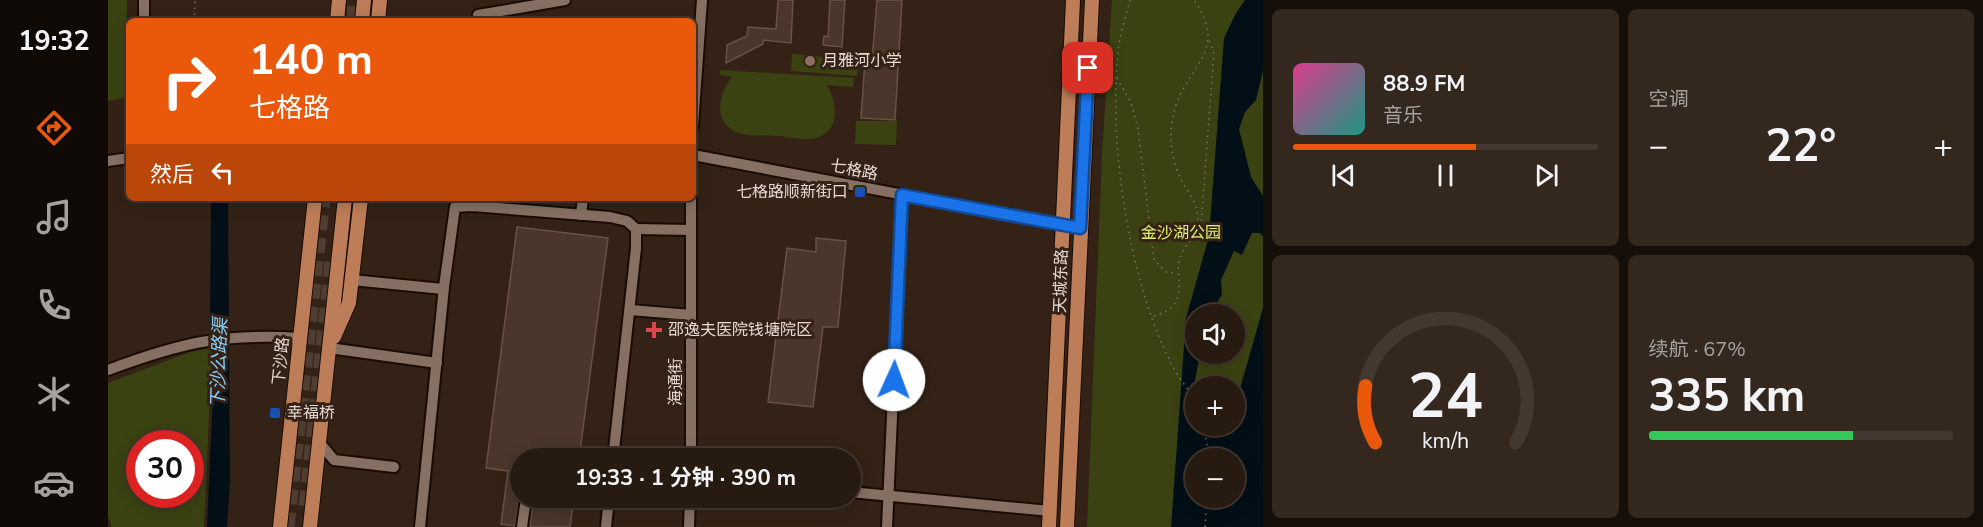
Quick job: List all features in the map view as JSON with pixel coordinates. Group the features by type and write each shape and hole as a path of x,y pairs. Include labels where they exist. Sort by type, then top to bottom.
{"main road":[{"path":"337,18 339,0"},
{"path":"362,18 364,0"},
{"path":"378,18 380,0"},
{"name":"天城东路","path":"1049,527 1073,0"},
{"name":"天城东路","path":"1067,527 1092,0"},
{"name":"下沙路","path":"280,527 315,201"},
{"path":"309,527 345,201"},
{"path":"329,348 349,303 361,201"}],"street":[{"path":"144,0 144,18"},
{"path":"478,15 565,0"},
{"path":"696,84 702,0"},
{"name":"七格路","path":"696,156 1080,228"},
{"path":"108,161 126,158"},
{"path":"887,527 902,195"},
{"path":"581,215 583,201"},
{"name":"海通街","path":"690,448 691,201"},
{"path":"420,527 443,289 455,207 472,206 581,215 627,221 636,230 691,230"},
{"path":"615,448 636,230"},
{"path":"352,280 443,289"},
{"path":"630,310 691,315"},
{"path":"108,370 166,348 209,339 300,338"},
{"path":"329,348 437,363"},
{"path":"319,442 334,460 394,467"},
{"path":"315,476 334,460"},
{"path":"861,493 1050,511"},
{"path":"522,527 525,508"},
{"path":"606,527 608,508"},
{"path":"689,527 690,508"}],"path":[{"path":"194,18 195,0"},
{"path":"1130,0 1118,53 1115,111 1121,180 1131,239 1153,316 1174,369 1185,386"},
{"path":"1153,316 1165,313 1178,299 1178,273 1183,250 1196,236 1198,212 1174,163 1172,120 1180,95 1202,62 1208,39 1206,19 1194,0"},
{"path":"1200,239 1214,51 1208,39"},
{"path":"1117,78 1131,103 1138,128 1154,260 1166,272 1178,273"},
{"path":"1205,527 1206,508"}],"green space":[{"path":"108,0 127,0 126,98 108,101"},
{"name":"金沙湖公园","path":"1112,0 1263,0 1263,527 1087,527 1102,155"},
{"path":"792,54 858,60 857,76 791,71"},
{"path":"720,70 854,78 853,87 827,85 835,107 833,123 824,134 811,139 801,139 745,135 728,127 723,121 720,106 724,91 732,77 720,75"},
{"path":"856,121 897,121 896,145 855,144"},
{"path":"212,348 204,527 112,527 108,516 108,383 190,352"}],"water":[{"path":"1245,0 1263,0 1263,71 1256,100 1245,112 1239,129 1251,177 1263,196 1263,236 1260,233 1252,233 1242,255 1234,251 1221,280 1222,294 1216,304 1190,304 1209,236 1224,38"},
{"name":"下沙公路渠","path":"211,201 228,201 230,481 227,527 207,527 215,349 210,323"},
{"path":"1263,308 1263,527 1171,527 1185,332 1185,364 1198,364 1196,376 1185,376 1185,436 1245,436 1244,376"}],"building":[{"path":"778,0 793,0 791,43 763,40 763,44 726,63 727,45 747,36 748,27 776,29"},
{"path":"830,0 845,0 842,47 823,45 824,36 828,37"},
{"path":"877,0 902,0 895,120 861,118 865,60 872,61"},
{"path":"517,227 608,238 580,448 510,448 510,508 518,508 515,526 501,524 508,471 486,468"},
{"path":"816,238 846,241 838,327 823,327 813,407 768,402 787,248 816,252"},
{"path":"532,508 573,508 570,527 530,527"}],"tunnel":[{"path":"354,18 355,0"},
{"path":"287,527 323,201"},
{"path":"306,506 332,261"}],"place":[{"name":"月雅河小学","path":"810,61"},
{"name":"七格路顺新街口","path":"860,192"},
{"name":"邵逸夫医院钱塘院区","path":"654,330"},
{"name":"幸福桥","path":"275,413"}],"route":[{"path":"894,380 902,195 1080,228 1088,68"}]}
